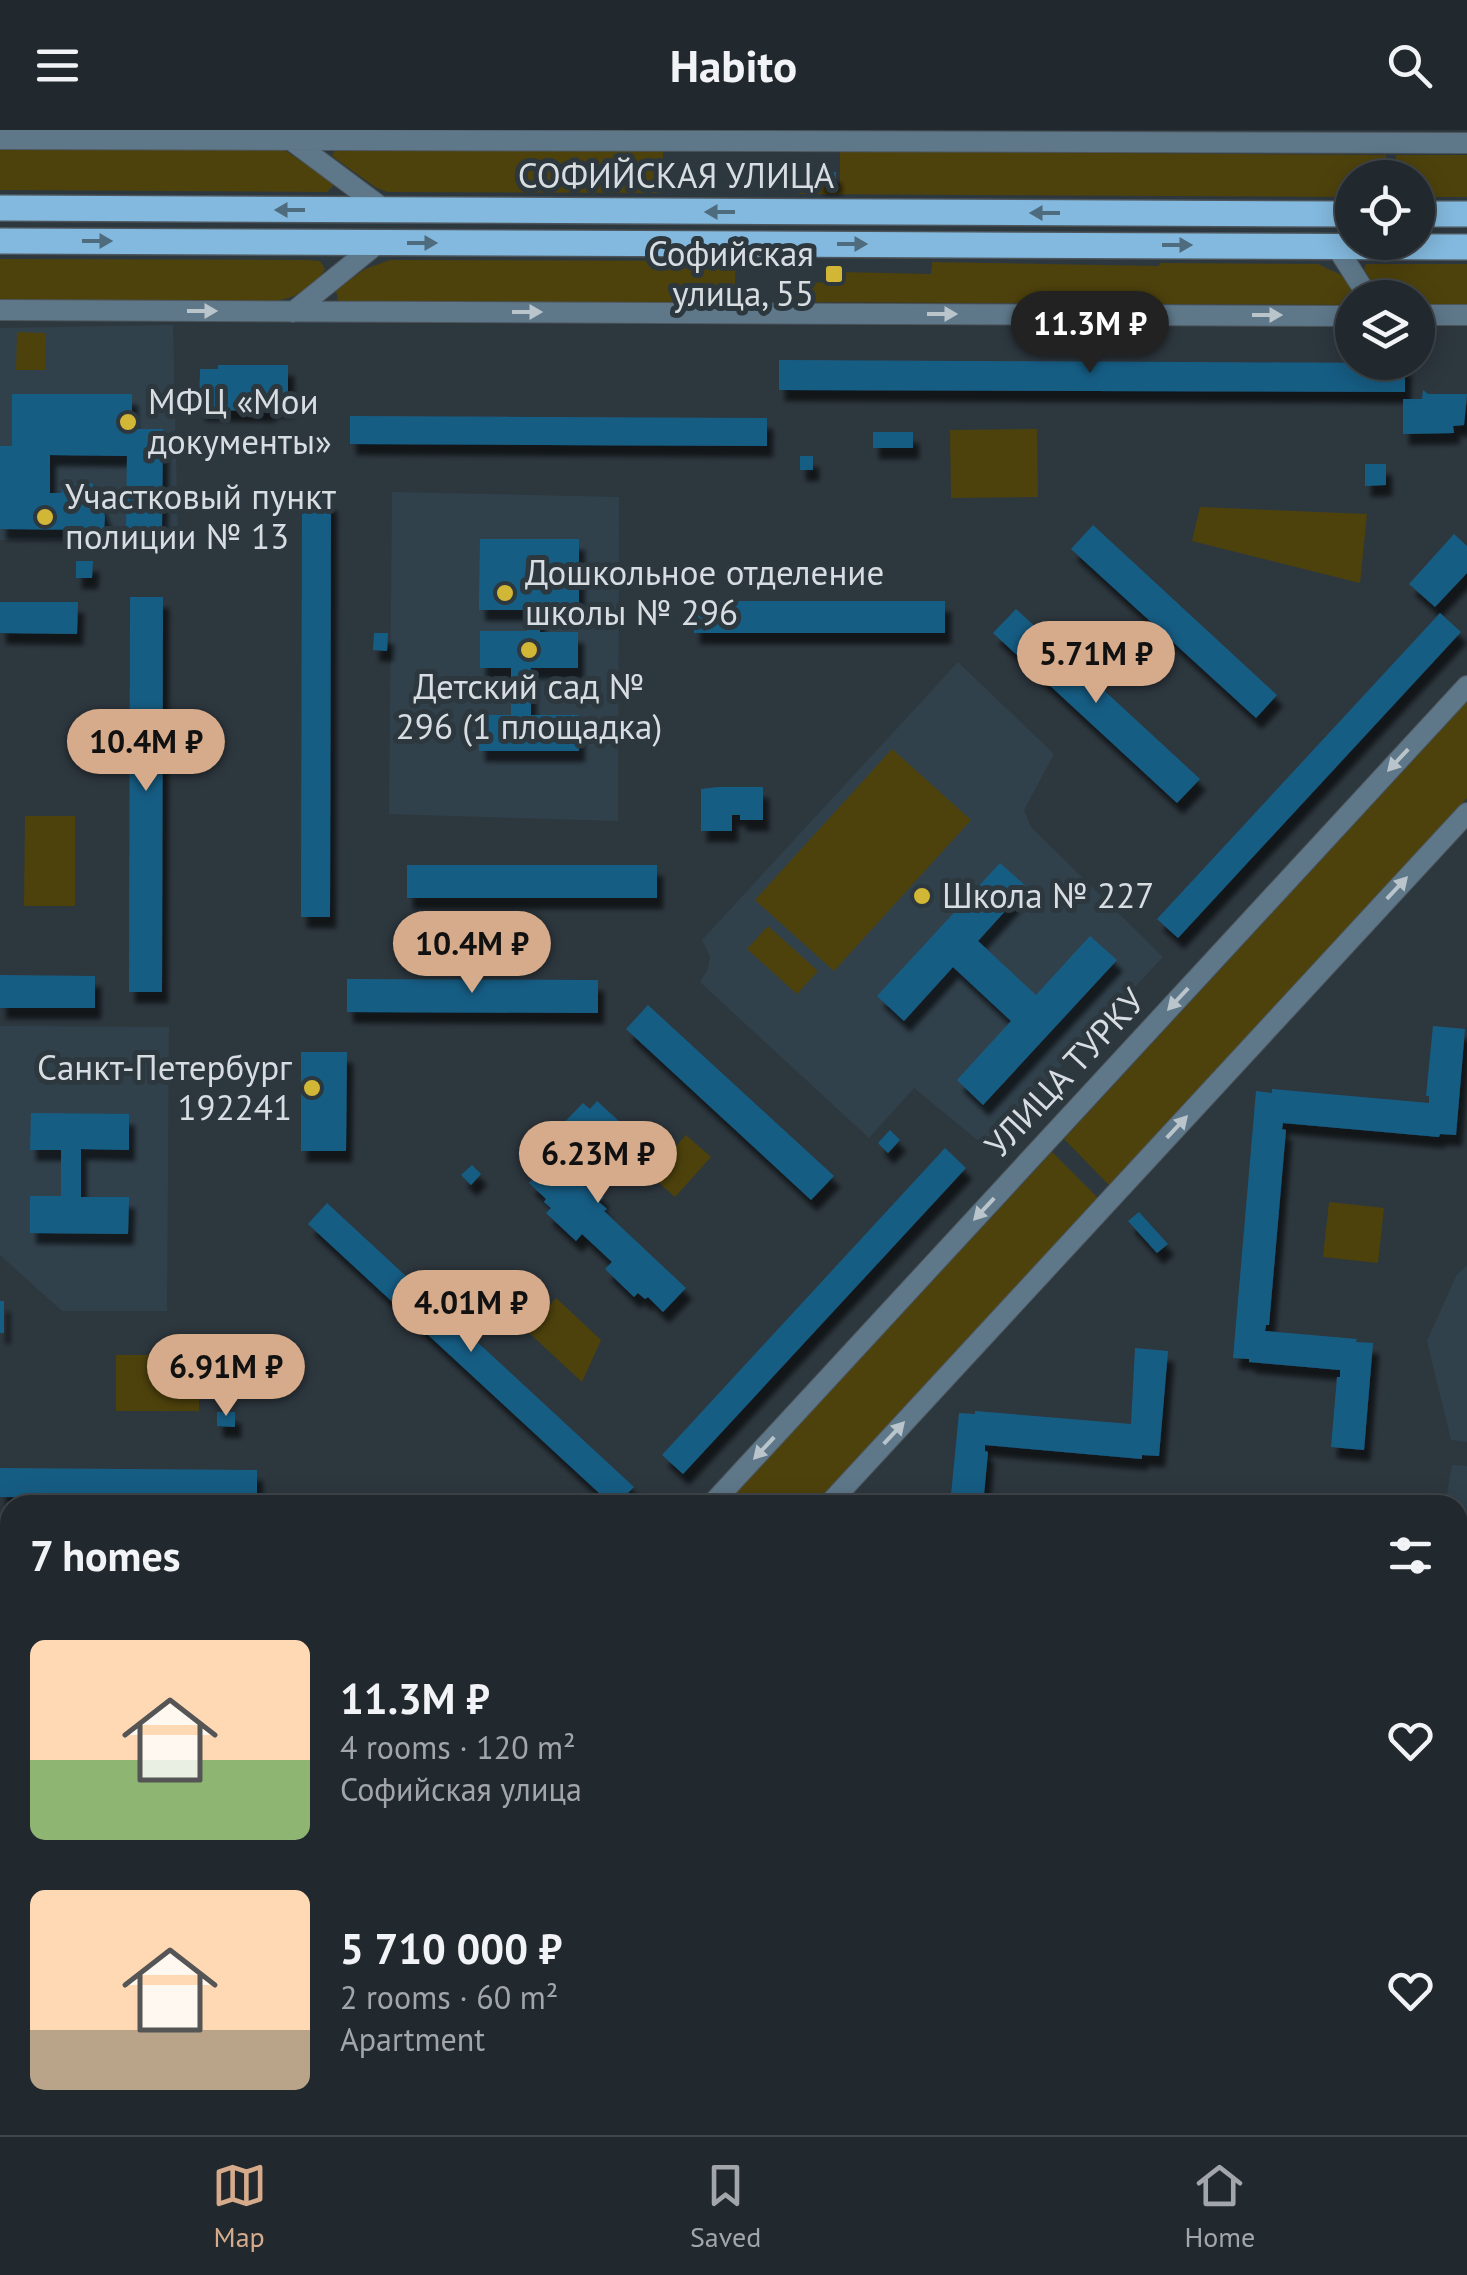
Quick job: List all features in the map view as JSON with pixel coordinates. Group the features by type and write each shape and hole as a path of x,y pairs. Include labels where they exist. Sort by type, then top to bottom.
{"main road":[{"name":"СОФИЙСКАЯ УЛИЦА","path":"0,208 1335,214"},
{"path":"563,210 564,244"},
{"path":"1435,214 1467,214"},
{"name":"СОФИЙСКАЯ УЛИЦА","path":"0,241 1335,246"},
{"name":"СОФИЙСКАЯ УЛИЦА","path":"1435,247 1467,247"}],"street":[{"path":"0,139 1467,143"},
{"path":"291,140 385,210"},
{"path":"293,312 378,243"},
{"path":"0,310 1335,316"},
{"path":"1435,316 1467,315"},
{"name":"УЛИЦА ТУРКУ","path":"721,1495 1467,686"},
{"path":"837,1495 1467,813"}],"shaded area":[{"path":"0,148 283,149 333,186 327,192 0,190"},
{"path":"335,150 663,151 663,193 387,192 332,156"},
{"path":"840,151 1386,155 1386,160 1335,160 1335,197 799,194 799,186 840,186"},
{"path":"1396,155 1467,155 1467,197 1435,197 1435,160 1396,160"},
{"path":"0,259 307,260 320,261 325,269 304,291 274,301 0,300"},
{"path":"390,260 736,261 734,303 338,301 336,290 365,269"},
{"path":"932,262 1318,264 1345,280 1335,280 1335,305 791,302 791,283 839,282 840,272 931,274"},
{"path":"1366,264 1467,264 1467,306 1435,306 1435,280 1371,280 1364,269"},
{"path":"173,325 178,538 0,540 0,328"},
{"path":"17,332 46,333 45,370 16,370"},
{"path":"1037,429 1038,497 951,498 950,430"},
{"name":"Дошкольное отделение школы № 296","path":"392,492 619,497 618,821 389,814"},
{"path":"1200,507 1367,514 1360,583 1192,541"},
{"name":"Школа № 227","path":"958,662 1054,754 1024,810 1031,827 1163,957 986,1147 914,1088 869,1138 700,982 710,956 702,940"},
{"path":"1467,702 1467,798 1110,1186 1064,1139"},
{"path":"892,749 971,820 834,971 755,900"},
{"path":"25,816 75,816 75,906 24,906"},
{"path":"768,926 818,971 797,994 747,949"},
{"path":"0,1026 169,1027 167,1311 62,1311 0,1255"},
{"path":"686,1135 711,1157 675,1197 650,1175"},
{"path":"1052,1152 1098,1198 824,1495 734,1495"},
{"path":"1329,1202 1384,1208 1378,1263 1323,1257"},
{"path":"1467,1265 1467,1442 1451,1440 1427,1341 1456,1276"},
{"path":"556,1298 601,1340 582,1382 527,1331"},
{"path":"116,1355 199,1355 199,1411 116,1411"},
{"path":"1452,1465 1467,1466 1467,1495 1447,1495"}],"building":[{"path":"818,172 836,172 836,184 818,184"},
{"path":"779,360 1335,363 1335,380 1405,380 1405,392 779,390"},
{"path":"218,365 288,365 288,407 270,407 270,411 199,410 200,369 218,369"},
{"path":"1423,390 1428,394 1467,394 1464,425 1453,426 1454,433 1403,434 1403,399 1422,399"},
{"path":"12,394 132,394 132,429 163,429 162,528 126,528 127,456 50,455 50,493 62,493 62,484 92,483 105,516 104,530 0,529 0,446 12,446"},
{"path":"350,416 767,418 767,446 350,444"},
{"path":"873,432 913,432 913,448 873,448"},
{"path":"800,456 813,456 813,470 800,470"},
{"path":"1365,464 1386,464 1386,485 1365,486"},
{"path":"302,500 331,500 330,917 301,917"},
{"path":"1093,525 1277,695 1256,718 1071,549"},
{"path":"1454,534 1467,546 1467,573 1435,607 1409,584"},
{"name":"Детский сад № 296 (1 площадка)","path":"480,539 579,539 579,611 540,611 540,632 578,632 578,668 531,668 531,715 579,715 579,751 479,751 479,715 511,715 511,668 480,668 480,631 527,631 527,610 479,610"},
{"path":"76,561 93,561 92,578 76,578"},
{"path":"130,597 163,597 162,992 129,992"},
{"path":"694,601 945,601 945,633 694,633"},
{"path":"0,602 78,602 77,634 0,633"},
{"path":"1016,609 1200,779 1177,803 993,633"},
{"path":"1440,613 1461,632 1178,938 1157,919"},
{"path":"374,633 388,633 387,651 373,650"},
{"path":"763,787 763,820 740,820 740,815 732,815 732,831 701,831 701,789"},
{"path":"1000,863 1027,887 978,941 1036,995 1090,936 1117,960 983,1105 957,1080 1011,1021 953,967 904,1021 877,996"},
{"path":"407,865 657,865 657,898 407,898"},
{"path":"0,975 95,976 95,1008 0,1008"},
{"path":"347,979 598,980 598,1013 347,1012"},
{"path":"648,1005 834,1176 811,1200 626,1029"},
{"path":"1433,1026 1465,1029 1456,1135 1439,1137 1283,1123 1282,1129 1286,1130 1269,1325 1265,1331 1373,1343 1364,1450 1331,1447 1340,1370 1233,1358 1256,1091 1272,1093 1272,1089 1429,1103 1426,1096"},
{"path":"301,1052 347,1052 346,1151 301,1151"},
{"path":"597,1101 621,1123 608,1140 613,1145 599,1160 592,1153 586,1168 578,1169 578,1181 585,1187 589,1183 604,1197 599,1202 607,1209 604,1211 686,1288 663,1312 648,1297 638,1293 634,1297 605,1269 612,1262 582,1234 576,1241 546,1213 551,1208 544,1202 546,1199 529,1183 551,1158 547,1154 559,1137 555,1132 583,1103 590,1109"},
{"path":"31,1113 129,1114 129,1150 81,1149 81,1197 129,1197 128,1234 30,1233 30,1196 61,1196 61,1150 30,1150"},
{"path":"890,1130 900,1140 888,1153 878,1143"},
{"path":"945,1148 966,1168 683,1474 662,1455"},
{"path":"472,1165 481,1174 471,1185 461,1175"},
{"path":"327,1203 634,1487 626,1495 601,1495 308,1224"},
{"path":"1139,1212 1168,1244 1157,1253 1128,1221"},
{"path":"0,1301 4,1301 4,1333 0,1333"},
{"path":"1135,1348 1168,1351 1159,1456 1142,1455 1142,1459 985,1445 988,1452 984,1495 951,1495 959,1413 975,1411 1131,1424"},
{"path":"217,1412 235,1412 235,1427 217,1426"},
{"path":"0,1468 257,1470 257,1495 0,1495"}],"place":[{"name":"Софийская улица, 55","path":"834,274"},
{"name":"МФЦ «Мои документы»","path":"128,422"},
{"name":"Участковый пункт полиции № 13","path":"45,517"},
{"name":"Дошкольное отделение школы № 296","path":"505,593"},
{"name":"Детский сад № 296 (1 площадка)","path":"529,650"},
{"name":"Школа № 227","path":"922,896"},
{"name":"Санкт-Петербург 192241","path":"312,1088"}]}
